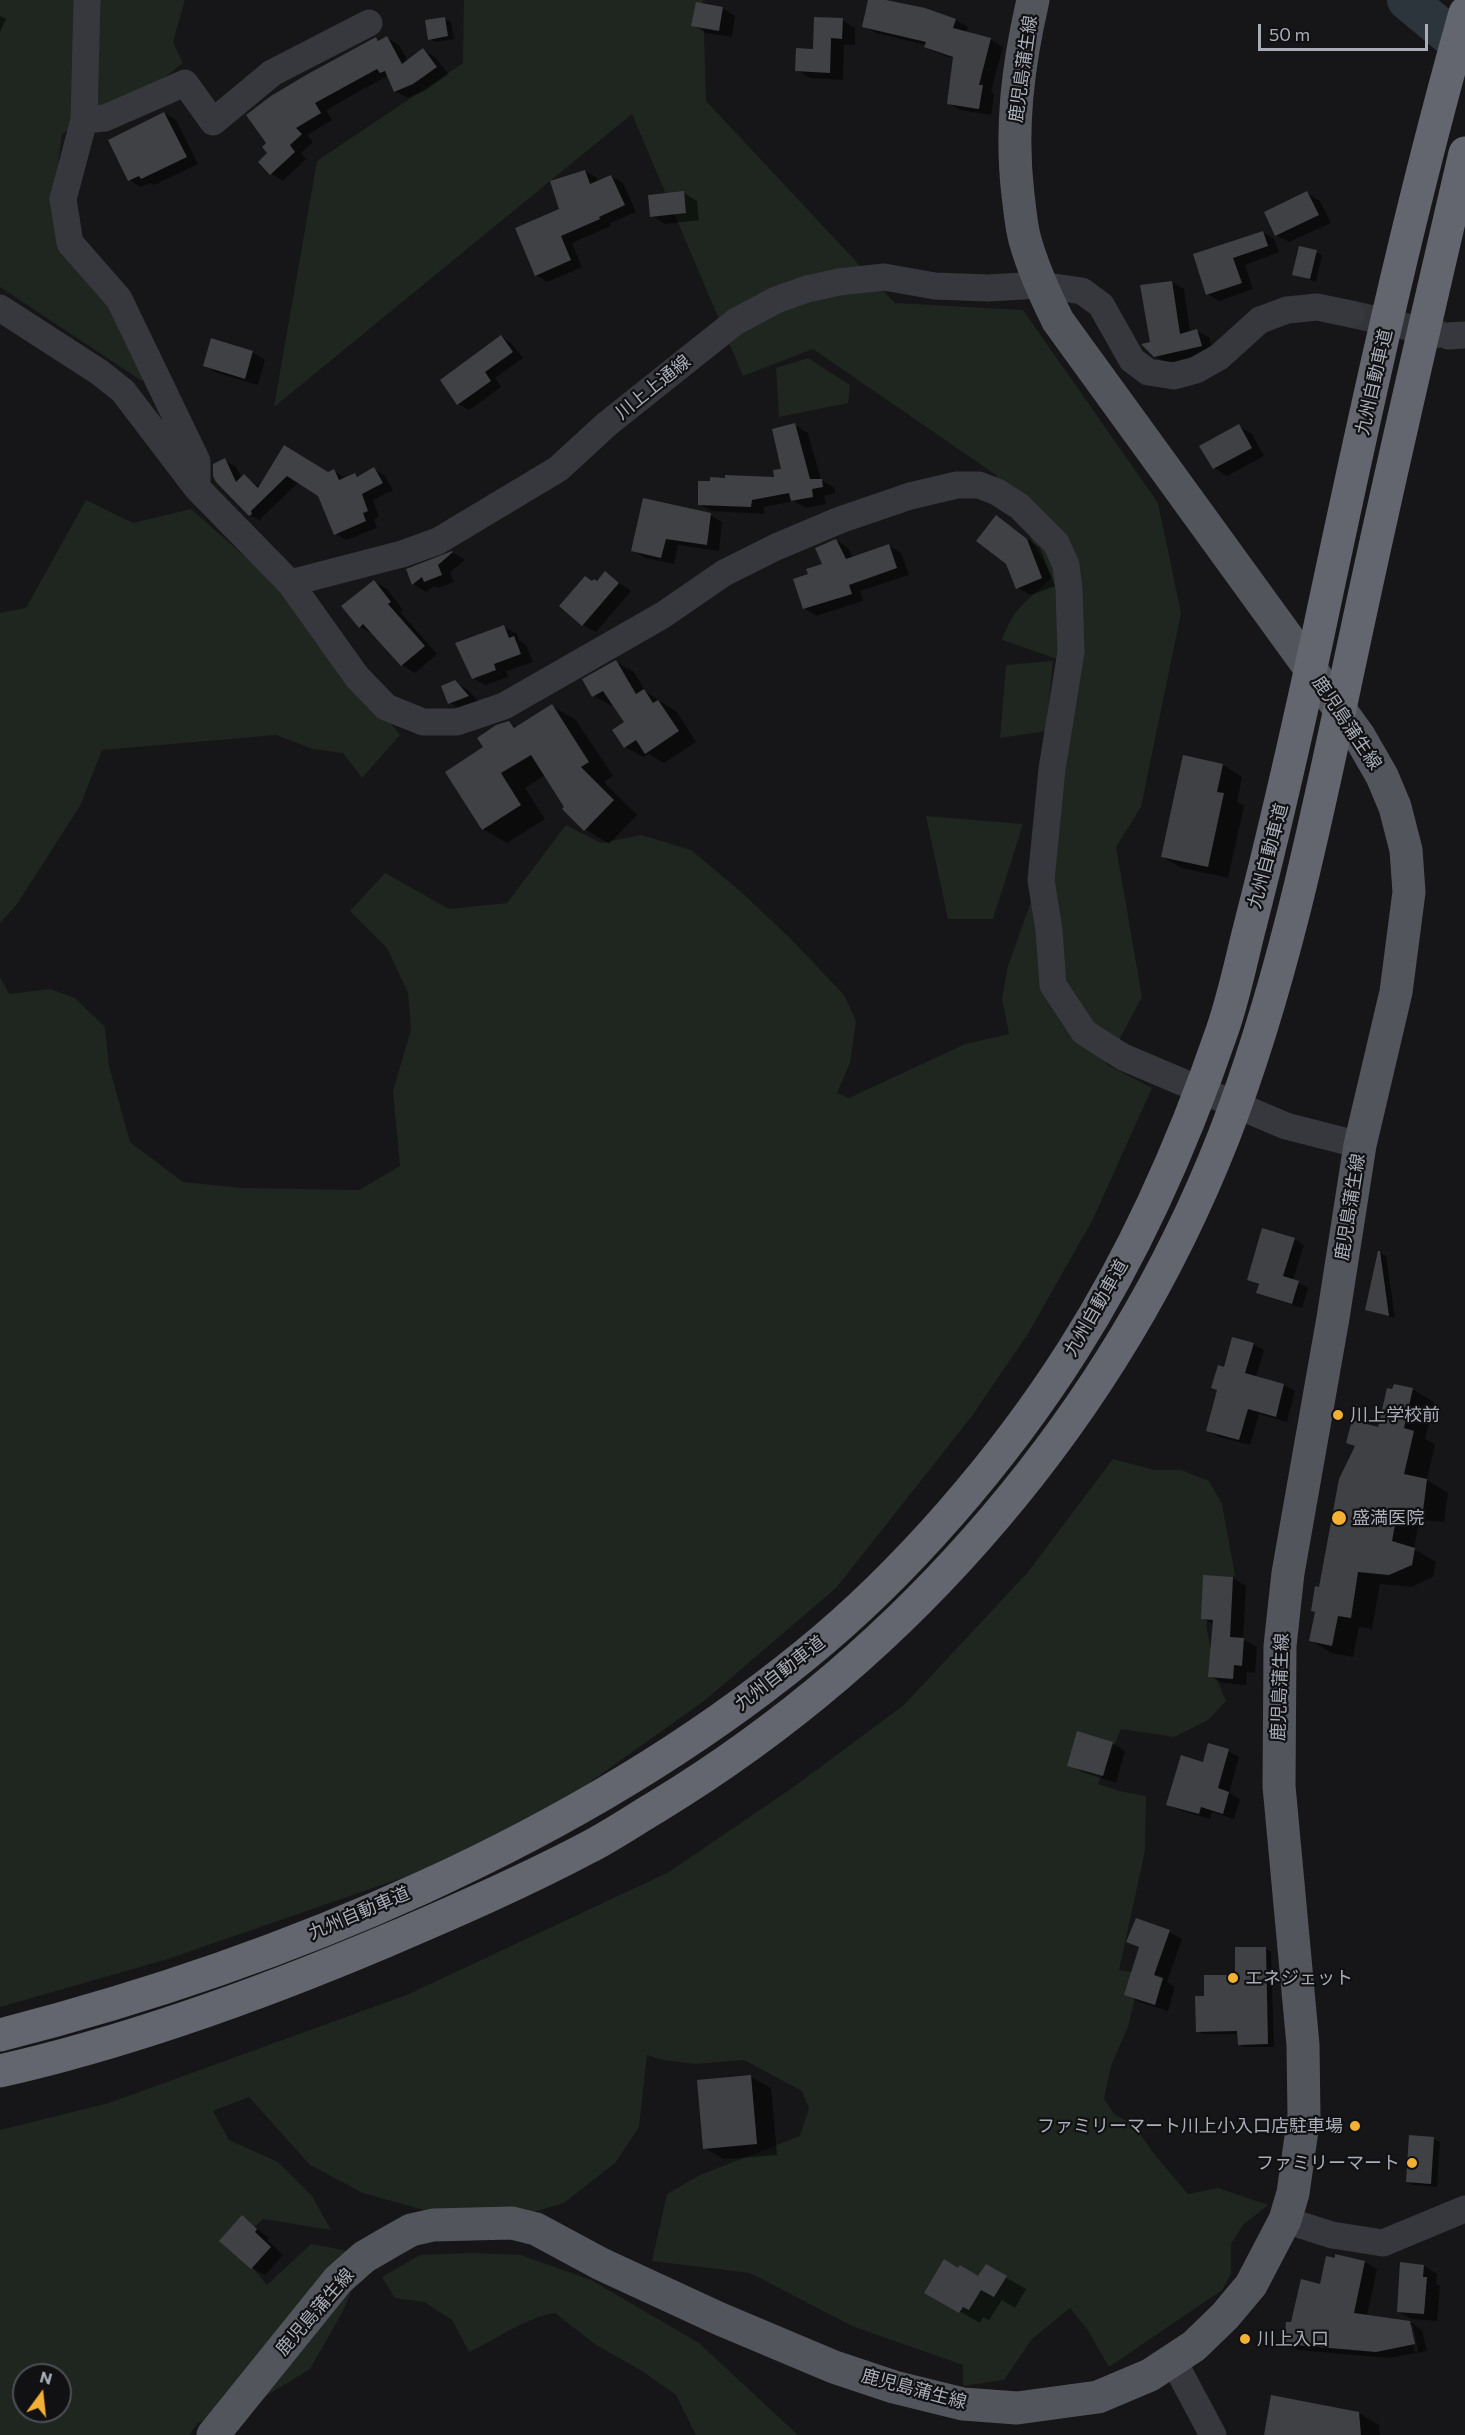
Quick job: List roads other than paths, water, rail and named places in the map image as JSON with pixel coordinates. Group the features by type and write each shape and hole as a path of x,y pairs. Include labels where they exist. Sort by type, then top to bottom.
{"highway":[{"name":"九州自動車道","path":"0,2035 128,1999 316,1932 408,1893 580,1809 741,1705 810,1652 929,1536 981,1476 1034,1408 1074,1349 1129,1252 1188,1127 1225,1023 1284,797 1360,448 1439,105 1465,14"},
{"name":"九州自動車道","path":"0,2072 142,2032 239,2000 421,1925 590,1847 759,1739 834,1680 904,1615 954,1563 1009,1502 1057,1440 1107,1367 1150,1294 1189,1218 1223,1137 1260,1034 1319,808 1364,597 1465,153"}],"main road":[{"name":"鹿児島蒲生線","path":"213,2435 338,2280 364,2257 380,2247 411,2230 433,2225 512,2223 536,2229 601,2264 720,2319 834,2367 894,2387 963,2404 1017,2408 1098,2397 1150,2375 1194,2346 1226,2316 1251,2285 1285,2220 1293,2193 1304,2116 1303,2045 1279,1786 1280,1646 1288,1573 1333,1318 1360,1145 1396,992 1408,903 1406,850 1395,807 1382,776 1359,736 1058,321 1041,285 1025,240 1014,160 1014,109 1023,41 1033,0"}],"street":[{"path":"87,0 84,120 63,200 70,243 119,299 197,461 197,488"},
{"path":"84,120 105,118 185,83 213,122 272,73 369,23"},
{"name":"川上上通線","path":"290,583 402,554 438,541 558,469 607,424 735,322 776,300 838,282 884,278 935,286 988,288 1041,285 1082,291 1101,305 1132,360 1148,372 1174,376 1196,370 1219,357 1260,320 1287,310 1317,307 1351,314"},
{"path":"0,308 99,372 123,391 197,488 290,583 357,677 386,707 423,722 457,722 504,706 663,615 724,573 776,547 840,520 910,496 957,485 979,485 997,492 1019,506 1056,543 1066,566 1069,589 1071,652 1052,769 1041,880 1049,930 1053,985 1084,1032 1123,1057 1286,1126 1360,1145"},
{"path":"1285,2220 1332,2235 1383,2243 1465,2209"},
{"path":"1173,2360 1213,2435"}],"waterway":[{"path":"1407,0 1465,48"}],"tunnel":[{"path":"1351,314 1443,335"}],"place":[{"name":"川上学校前","path":"1338,1415"},
{"name":"盛満医院","path":"1339,1518"},
{"name":"エネジェット","path":"1233,1978"},
{"name":"ファミリーマート川上小入口店駐車場","path":"1355,2126"},
{"name":"ファミリーマート","path":"1412,2163"},
{"name":"川上入口","path":"1245,2339"}]}
